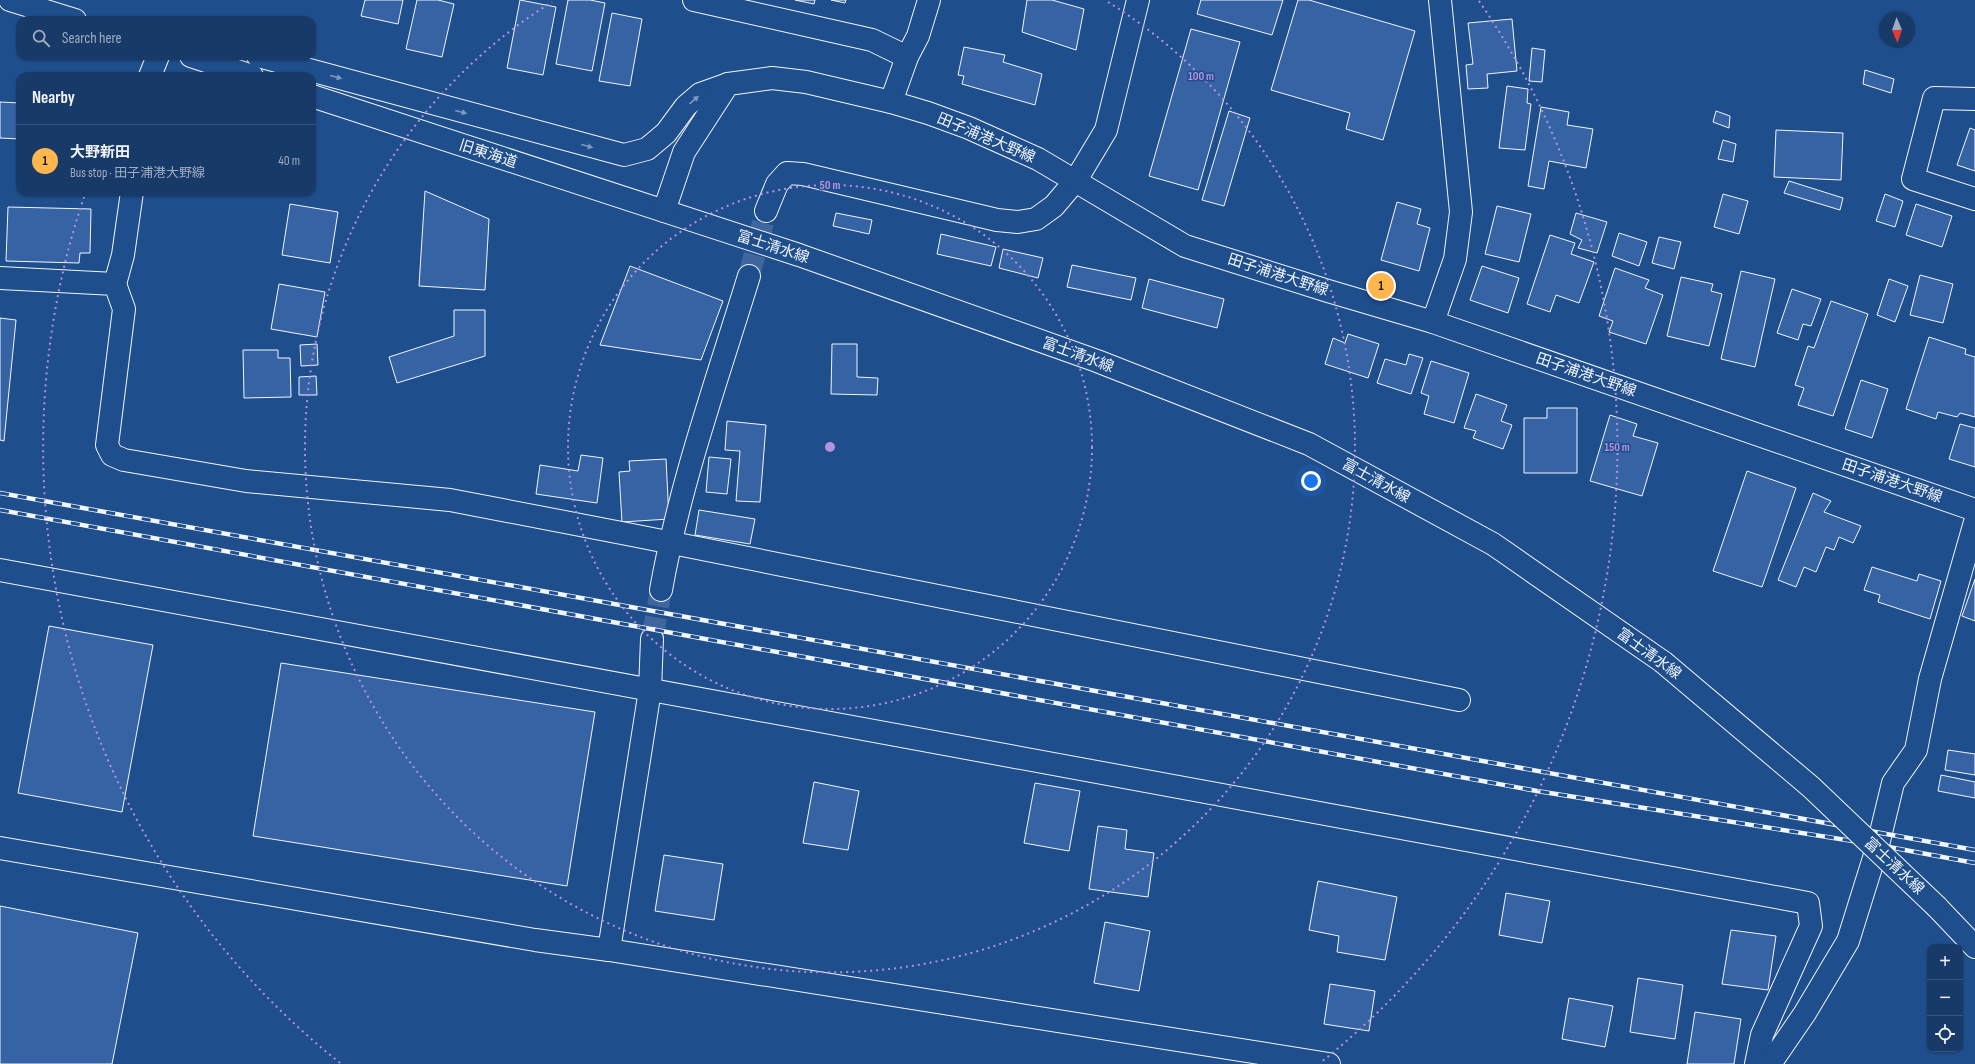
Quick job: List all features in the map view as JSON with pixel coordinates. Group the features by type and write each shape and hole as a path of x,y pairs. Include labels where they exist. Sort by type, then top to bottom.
{"street":[{"path":"10,0 62,16"},
{"path":"694,0 872,40 907,57"},
{"path":"891,102 907,57 918,36 929,0"},
{"path":"766,211 777,184 787,173 803,174 997,220 1018,222 1036,219 1054,206 1076,180 1106,130 1138,0"},
{"path":"1433,322 1455,260 1460,212 1440,0"},
{"path":"152,72 156,60"},
{"path":"203,60 240,72"},
{"name":"田子浦港大野線","path":"273,60 624,155 647,149 666,133 686,106 700,94 728,84 772,78 806,82 891,102 969,128 1038,159 1076,180 1185,246 1433,322 1975,510"},
{"path":"664,211 684,152 728,84"},
{"name":"旧東海道","path":"316,97 664,211"},
{"path":"1975,98 1934,98 1913,179 1975,199"},
{"path":"131,196 122,255 115,284 124,309 107,433 107,445 112,455 124,460 246,481 450,500 670,542 1459,700"},
{"name":"富士清水線","path":"664,211 799,255 1097,361 1309,444 1493,544 1663,662 1811,787 1937,907 1975,947"},
{"path":"661,590 670,542 749,276"},
{"path":"0,278 115,284"},
{"path":"1770,1064 1805,1013 1848,941 1878,845 1893,783 1916,750 1930,679 1975,522"},
{"path":"0,570 1808,903 1811,926 1762,1035 1756,1064"},
{"path":"609,950 650,690 652,639"},
{"path":"0,848 527,939 609,950 1329,1064"}],"building":[{"path":"365,0 403,0 398,24 361,16"},
{"path":"417,0 438,0 454,4 442,57 406,49"},
{"path":"520,0 556,7 543,75 507,68"},
{"path":"568,0 590,0 605,3 592,71 556,64"},
{"path":"795,0 815,0 814,4"},
{"path":"831,0 846,0 845,3"},
{"path":"1027,0 1052,0 1084,9 1076,50 1022,32"},
{"path":"1201,0 1283,0 1272,35 1197,14"},
{"path":"1298,0 1309,0 1415,31 1383,140 1346,129 1350,113 1271,90"},
{"path":"612,13 642,19 630,86 599,81"},
{"path":"1512,19 1517,71 1487,74 1488,88 1468,89 1466,65 1473,64 1468,23"},
{"path":"1191,29 1240,42 1198,190 1149,176"},
{"path":"964,47 1005,55 1003,62 1042,74 1035,105 962,84 964,76 958,75"},
{"path":"1532,48 1545,50 1542,82 1529,81"},
{"path":"1865,70 1894,79 1891,93 1863,84"},
{"path":"1507,86 1528,89 1527,103 1531,104 1525,150 1499,148"},
{"path":"0,102 16,103 16,139 0,138"},
{"path":"1541,107 1569,112 1567,125 1593,129 1586,168 1549,161 1544,189 1528,186"},
{"path":"1229,111 1250,118 1224,206 1202,200"},
{"path":"1716,111 1730,116 1729,128 1713,122"},
{"path":"1970,128 1975,130 1975,171 1957,165"},
{"path":"1776,130 1843,133 1841,180 1774,177"},
{"path":"1723,140 1736,144 1733,162 1718,159"},
{"path":"1789,181 1843,198 1840,210 1784,193"},
{"path":"425,191 489,219 485,290 419,286"},
{"path":"1723,194 1748,201 1739,234 1714,227"},
{"path":"1885,194 1903,201 1895,227 1876,221"},
{"path":"1397,202 1421,209 1417,224 1430,228 1419,271 1381,260"},
{"path":"290,204 338,212 330,263 282,255"},
{"path":"1916,204 1952,216 1942,247 1906,235"},
{"path":"1497,206 1531,214 1519,262 1485,254"},
{"path":"8,207 91,209 90,253 80,253 79,263 6,261"},
{"path":"836,213 872,220 869,234 833,226"},
{"path":"1576,213 1607,222 1597,253 1578,248 1582,240 1570,234"},
{"path":"1619,233 1647,242 1639,266 1612,256"},
{"path":"941,234 996,247 991,266 937,254"},
{"path":"1550,235 1575,243 1571,254 1594,262 1579,303 1556,295 1550,312 1527,304"},
{"path":"1659,237 1681,242 1674,269 1652,263"},
{"path":"1003,249 1043,258 1038,278 999,268"},
{"path":"1072,265 1136,278 1131,300 1067,287"},
{"path":"630,266 723,301 701,360 600,345"},
{"path":"1482,266 1519,278 1508,313 1470,300"},
{"path":"1615,268 1649,280 1645,288 1663,295 1646,344 1609,332 1613,321 1599,316"},
{"path":"1741,271 1775,279 1755,367 1721,359"},
{"path":"1920,275 1953,284 1943,323 1910,315"},
{"path":"1681,277 1713,284 1711,291 1722,294 1709,346 1667,336"},
{"path":"1149,279 1224,299 1217,328 1142,308"},
{"path":"1889,279 1908,286 1895,322 1877,315"},
{"path":"279,284 325,292 317,337 271,329"},
{"path":"1792,289 1821,299 1811,326 1803,324 1798,340 1777,333"},
{"path":"1831,301 1868,314 1833,416 1798,405 1804,388 1795,385 1808,346 1814,348"},
{"path":"454,310 485,310 485,356 397,383 389,357 454,336"},
{"path":"0,318 16,320 4,441 0,440"},
{"path":"1348,334 1379,344 1368,378 1325,364 1333,338 1345,343"},
{"path":"1929,337 1966,349 1965,354 1975,357 1975,417 1960,413 1957,417 1938,412 1936,419 1906,409"},
{"path":"317,344 318,365 301,366 300,345"},
{"path":"832,344 857,344 857,377 878,378 877,395 831,394"},
{"path":"243,350 278,350 278,358 290,358 291,397 244,398"},
{"path":"1409,354 1423,358 1411,394 1377,383 1385,359 1406,365"},
{"path":"1431,361 1469,373 1454,423 1424,414 1429,396 1421,393"},
{"path":"316,376 317,395 299,395 299,377"},
{"path":"1861,380 1888,389 1872,438 1845,429"},
{"path":"1476,394 1507,405 1501,421 1512,425 1503,449 1473,438 1476,431 1464,428"},
{"path":"1547,408 1577,408 1577,473 1524,473 1524,418 1547,418"},
{"path":"1610,415 1637,424 1633,436 1658,443 1642,496 1590,481"},
{"path":"727,421 766,425 760,502 736,501 740,451 725,450"},
{"path":"1960,424 1975,428 1975,467 1949,459"},
{"path":"581,455 603,458 597,503 536,494 540,465 578,471"},
{"path":"709,457 731,459 727,494 706,492"},
{"path":"666,459 669,519 622,522 619,472 630,471 629,461"},
{"path":"1747,471 1796,488 1762,587 1713,571"},
{"path":"1813,493 1831,501 1824,512 1861,526 1853,543 1839,537 1834,550 1826,547 1816,572 1804,567 1796,587 1778,580"},
{"path":"699,510 755,519 750,544 695,535"},
{"path":"1872,567 1917,581 1919,574 1941,581 1930,619 1878,602 1880,595 1864,590"},
{"path":"1975,579 1975,621 1962,616"},
{"path":"49,626 153,645 122,812 18,793"},
{"path":"281,663 595,712 567,886 253,836"},
{"path":"1948,750 1975,754 1975,775 1945,770"},
{"path":"1941,775 1975,782 1975,798 1938,791"},
{"path":"814,782 859,791 848,850 803,843"},
{"path":"1035,783 1080,791 1069,851 1024,843"},
{"path":"1098,826 1127,830 1125,849 1154,853 1148,897 1089,889"},
{"path":"664,855 723,864 714,920 655,911"},
{"path":"1318,881 1397,897 1385,960 1337,952 1339,936 1309,930"},
{"path":"1506,893 1550,901 1542,943 1499,935"},
{"path":"0,906 138,933 112,1064 0,1064"},
{"path":"1105,922 1150,931 1139,991 1094,983"},
{"path":"1731,930 1776,936 1768,990 1722,984"},
{"path":"1638,978 1683,985 1675,1039 1630,1032"},
{"path":"1330,984 1375,991 1369,1031 1324,1024"},
{"path":"1569,998 1613,1006 1605,1047 1562,1039"},
{"path":"1695,1012 1741,1019 1734,1064 1687,1064"}],"tunnel":[{"path":"749,276 766,211"},
{"path":"652,639 661,590"}],"railway":[{"path":"0,493 1975,850"},
{"path":"0,510 1537,791 1878,845 1975,863"}],"place":[{"name":"大野新田","path":"1381,286"}]}
